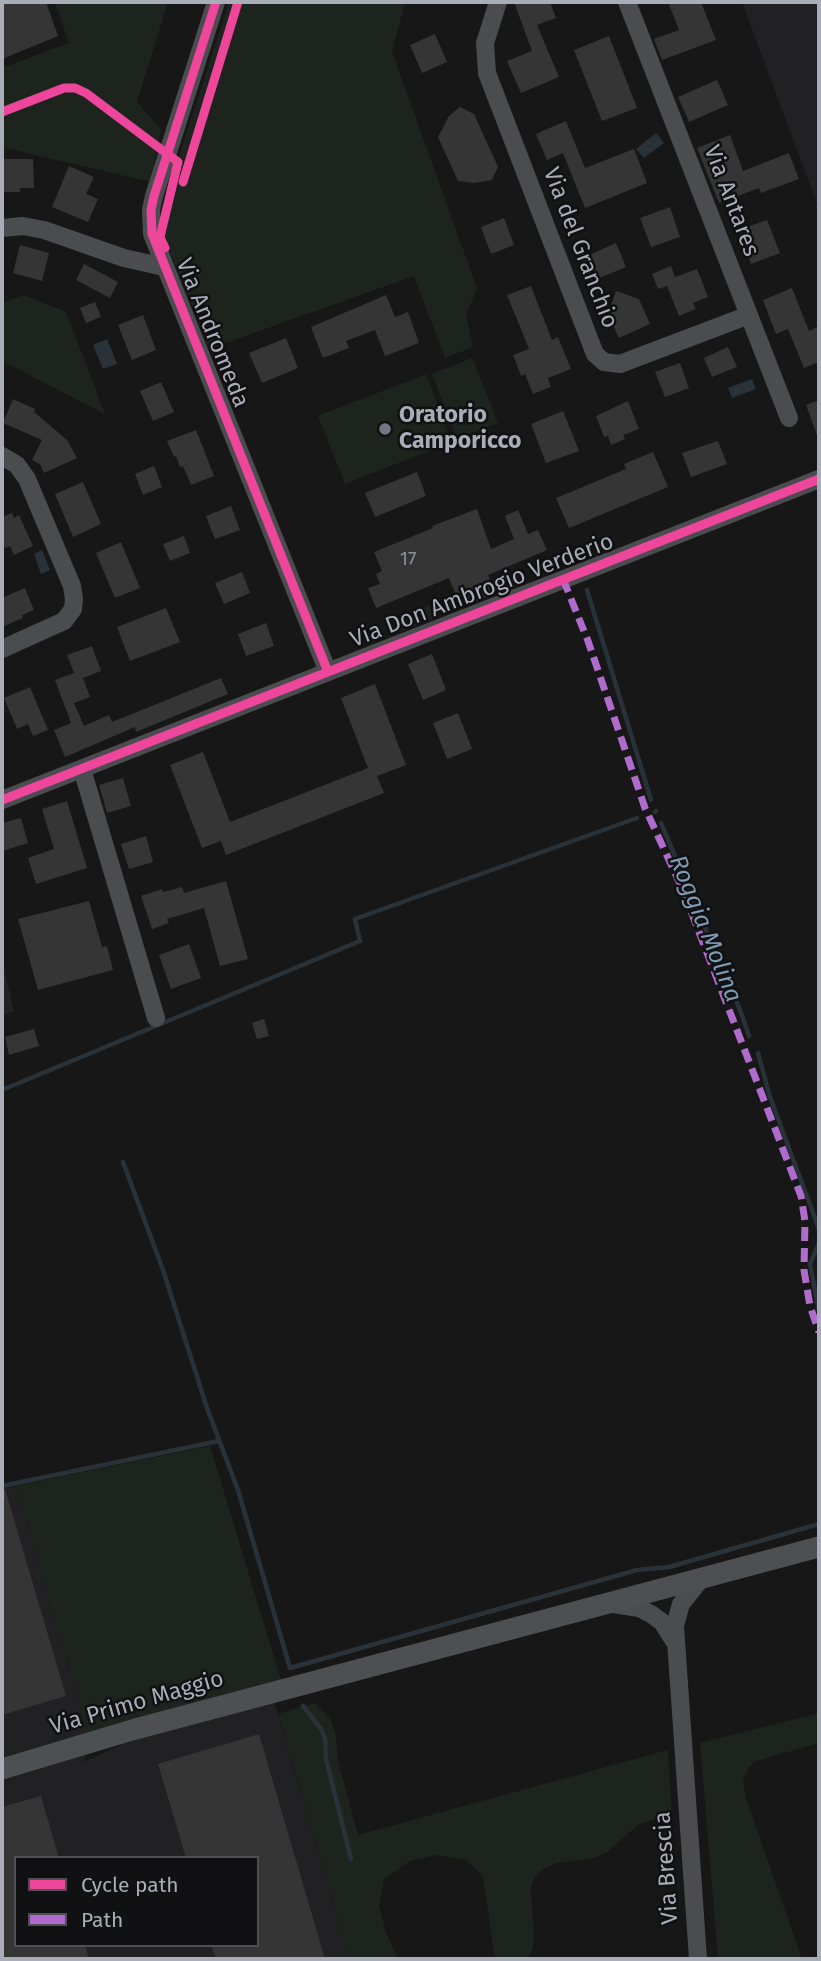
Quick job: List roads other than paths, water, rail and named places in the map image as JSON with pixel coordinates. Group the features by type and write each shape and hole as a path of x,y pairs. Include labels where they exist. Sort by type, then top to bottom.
{"main road":[{"name":"Via Primo Maggio","path":"2,1769 132,1730 819,1547"}],"street":[{"name":"Via Andromeda","path":"216,2 152,203 152,239 323,638 328,672"},
{"name":"Via del Granchio","path":"498,2 485,43 487,74 595,354 604,362 620,364 749,315"},
{"name":"Via Antares","path":"627,2 789,418"},
{"path":"2,229 23,226 44,230 124,258 164,267"},
{"path":"2,456 17,465 27,479 72,586 74,599 73,609 64,621 2,649"},
{"name":"Via Don Ambrogio Verderio","path":"2,800 819,479"},
{"path":"82,769 156,1018"},
{"name":"Via Brescia","path":"698,1959 675,1626 681,1604 701,1579"},
{"path":"609,1604 625,1604 651,1614 670,1632 676,1644"}],"waterway":[{"name":"Roggia Molina","path":"587,590 651,800"},
{"path":"2,1090 360,941 355,919 637,818"},
{"name":"Roggia Molina","path":"661,823 749,1036"},
{"name":"Roggia Molina","path":"758,1053 770,1097 819,1229"},
{"path":"123,1162 163,1270 207,1408 238,1490 290,1668 637,1570 669,1567 819,1524"},
{"name":"Roggia Molina","path":"819,1243 810,1264 819,1311"},
{"path":"2,1486 219,1441"},
{"path":"303,1706 321,1729 325,1739 326,1759 351,1859"}],"place":[{"name":"Oratorio Camporicco","path":"385,429"}]}
